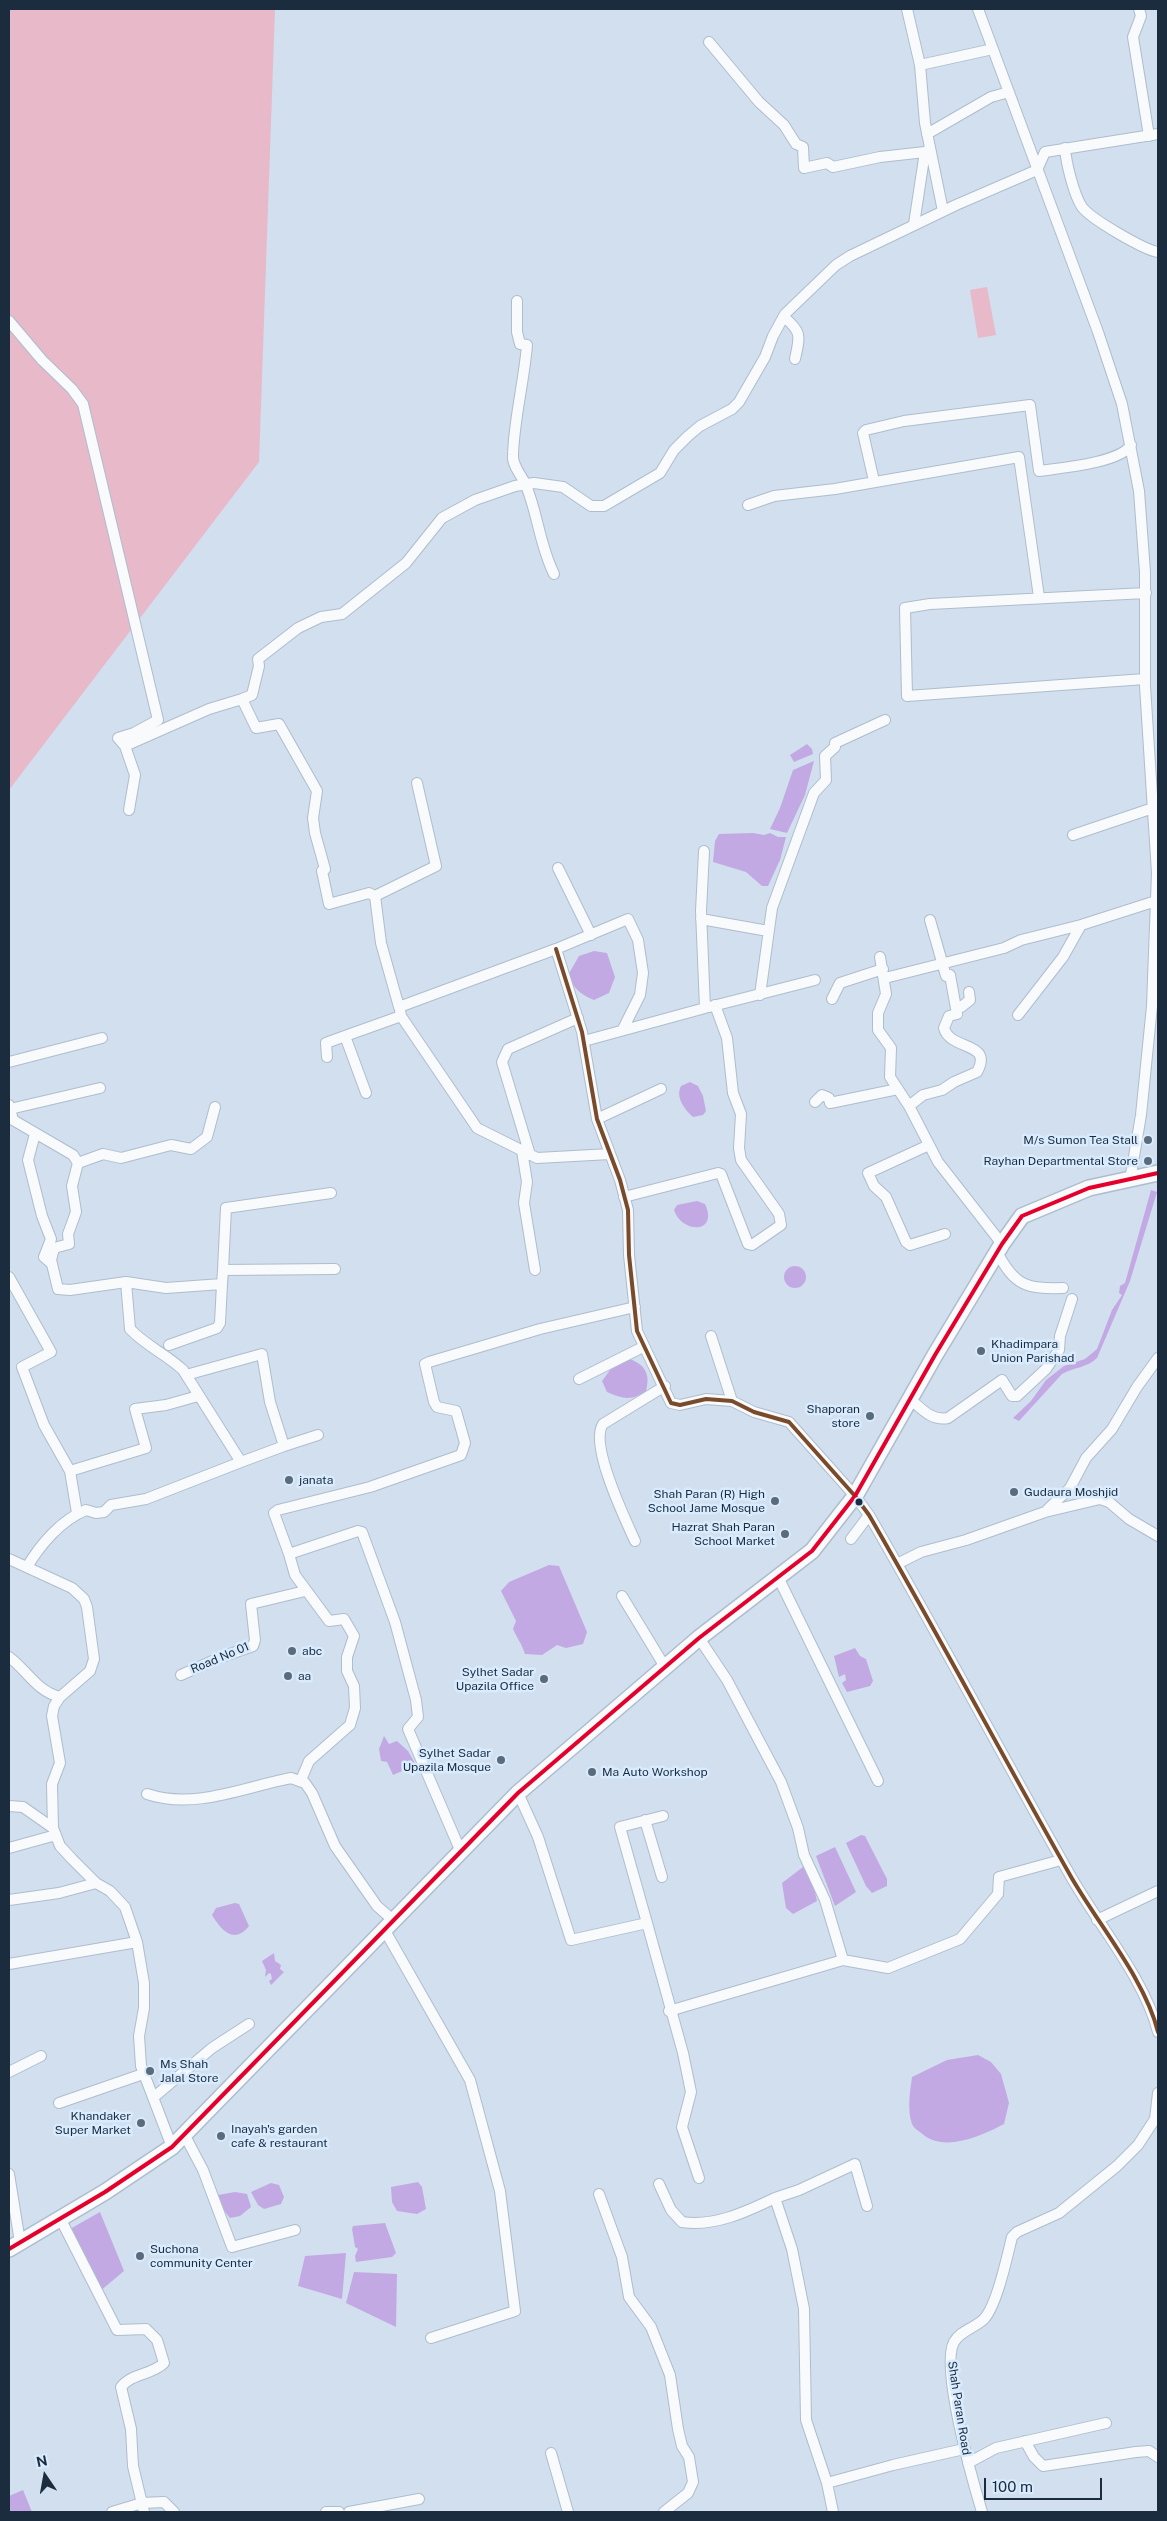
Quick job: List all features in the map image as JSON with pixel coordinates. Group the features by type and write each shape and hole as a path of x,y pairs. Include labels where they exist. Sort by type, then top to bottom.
{"highway":[{"path":"14,2246 105,2192 172,2147 518,1793 699,1638 812,1551 854,1496 1000,1248 1022,1216 1089,1188 1158,1173"}],"street":[{"path":"907,9 920,65 928,150 943,211"},
{"path":"978,9 1098,332 1122,404 1131,444 1142,514 1146,593 1145,679 1155,809 1157,874 1152,1006 1135,1178"},
{"path":"125,746 209,709 252,695 259,666 258,658 298,628 321,618 342,614 364,598 406,563 442,518 475,500 526,484 551,484 563,487 591,506 604,506 660,473 674,450 688,436 700,426 732,409 739,402 765,357 784,316 836,265 914,224 1037,170 1045,152 1153,135 1133,38 1141,16 1139,9"},
{"path":"709,42 759,102 784,125 796,144 804,147 804,168 827,163 833,167 880,157 928,150"},
{"path":"920,65 993,48"},
{"path":"927,134 991,97 1009,92"},
{"path":"1065,148 1066,166 1082,207 1104,224 1150,251 1158,252"},
{"path":"914,224 928,150"},
{"path":"517,301 517,332 520,344 527,345 513,461 526,484 542,547 554,574"},
{"path":"784,316 797,330 800,337 795,359"},
{"path":"9,321 42,360 72,389 84,404 158,720 142,730 118,738 125,746 136,775 129,810"},
{"path":"874,481 863,433 866,430 904,421 1030,404 1039,471 1106,458 1128,450 1131,444"},
{"path":"748,506 774,496 835,489 1019,457 1038,597"},
{"path":"1145,679 907,696 905,608 930,604 1038,597 1146,593"},
{"path":"242,699 256,728 279,724 317,791 313,818 325,869 322,871 329,904 369,893 375,896"},
{"path":"760,995 768,931 781,880 814,793 826,780 825,756 835,747 835,743 885,720"},
{"path":"375,896 436,866 417,783"},
{"path":"1074,835 1155,809"},
{"path":"624,1197 718,1173 721,1174 748,1244 752,1245 781,1225 779,1214 741,1160 739,1148 741,1114 733,1093 727,1038 710,1006 701,919 704,851"},
{"path":"558,868 591,935"},
{"path":"375,896 381,944 400,1012 478,1128 537,1158 610,1154"},
{"path":"832,999 840,983 943,964 1014,945 1021,940 1080,925 1156,901"},
{"path":"327,1057 326,1044 628,919 636,934 642,980 637,1004 630,1011 622,1029"},
{"path":"701,919 768,931"},
{"path":"909,1106 923,1095 942,1090 979,1070 981,1063 978,1052 946,1035 944,1028 949,1016 957,1014 956,1006 950,975 946,976 930,920"},
{"path":"1018,1015 1063,957 1080,925"},
{"path":"556,948 584,1041 597,1119 628,1210 629,1255 637,1331 642,1347 665,1386 671,1403 675,1405 706,1399 732,1401 754,1412 789,1422 869,1515 1062,1860 1133,1976 1156,2022 1158,2032"},
{"path":"880,957 886,994 878,1013 878,1030 892,1048 890,1077 909,1106 938,1162 1000,1248 1015,1280 1024,1285 1040,1288 1063,1288"},
{"path":"584,1041 622,1029 814,980"},
{"path":"956,1006 961,1006 970,1000 969,992"},
{"path":"535,1270 524,1203 527,1182 526,1153 502,1062 508,1049 578,1018"},
{"path":"345,1036 366,1093"},
{"path":"9,1062 102,1038"},
{"path":"78,1163 73,1156 13,1120 9,1107 100,1088"},
{"path":"815,1102 822,1095 829,1098 830,1103 898,1089"},
{"path":"597,1119 660,1090"},
{"path":"78,1163 102,1154 121,1158 171,1145 191,1149 207,1137 216,1107"},
{"path":"36,1134 28,1160 42,1216 51,1239 44,1257 52,1264"},
{"path":"929,1145 868,1173 874,1186 886,1197 906,1242 910,1245 945,1234"},
{"path":"78,1163 72,1186 76,1212 68,1234 69,1244 54,1248 52,1264 58,1289 70,1290 126,1282 166,1288 222,1284"},
{"path":"169,1345 220,1326 226,1208 331,1194"},
{"path":"224,1270 336,1269"},
{"path":"9,1277 51,1352 22,1368 44,1425 70,1471 77,1513"},
{"path":"126,1282 130,1329 144,1344 170,1358 186,1375 241,1462"},
{"path":"910,1399 932,1418 938,1419 948,1418 1002,1380 1012,1396 1017,1396 1046,1369 1059,1350 1060,1336 1072,1299"},
{"path":"301,1780 309,1761 350,1725 355,1708 354,1686 347,1671 347,1657 354,1636 344,1620 329,1621 295,1576 274,1513 278,1510 370,1487 461,1455 465,1443 456,1411 437,1407 434,1402 425,1364 540,1329 635,1307"},
{"path":"711,1336 732,1401"},
{"path":"579,1379 642,1347"},
{"path":"186,1375 262,1354 270,1402 284,1446"},
{"path":"1045,1512 1070,1488 1086,1458 1112,1429 1137,1387 1158,1358"},
{"path":"635,1541 609,1483 599,1434 603,1424 665,1386"},
{"path":"70,1471 146,1448 135,1409 166,1405 198,1396"},
{"path":"27,1567 45,1541 77,1513 86,1510 96,1513 104,1512 111,1505 146,1498 318,1435"},
{"path":"897,1564 921,1552 966,1540 1045,1512 1100,1499 1109,1502 1129,1519 1158,1536"},
{"path":"851,1539 869,1515"},
{"path":"289,1554 362,1532 395,1622 416,1700 418,1717 408,1729 461,1852"},
{"path":"9,1559 72,1588 84,1599 87,1607 94,1659 90,1672 60,1697 54,1706 52,1716 60,1763 52,1784 54,1831 60,1846 96,1883 110,1891 124,1907 137,1942 144,1983 144,2008 138,2036 143,2074 154,2097 172,2147"},
{"path":"778,1577 878,1781"},
{"name":"Road No 01","path":"180,1675 253,1646 255,1640 251,1604 306,1590"},
{"path":"622,1596 665,1668"},
{"path":"699,1638 727,1680 782,1782 798,1828 804,1856 825,1900 843,1960"},
{"path":"9,1656 35,1683 50,1694 60,1697"},
{"path":"147,1794 163,1799 199,1798 291,1778 301,1780 312,1793 335,1846 389,1924 470,2080 500,2191 514,2292 515,2310 511,2313 431,2338"},
{"path":"518,1793 538,1837 571,1940 647,1923"},
{"path":"9,1806 23,1807 54,1831"},
{"path":"663,1816 620,1827 664,1982 669,2011 683,2053 691,2092 682,2126 699,2178"},
{"path":"645,1820 662,1877"},
{"path":"9,1848 54,1831"},
{"path":"669,2011 843,1960 888,1968 960,1939 998,1894 998,1877 1062,1860"},
{"path":"9,1900 59,1893 96,1883"},
{"path":"1097,1920 1158,1891"},
{"path":"9,1964 137,1942"},
{"path":"154,2097 212,2048 249,2024"},
{"path":"9,2072 41,2056"},
{"path":"59,2103 143,2074"},
{"name":"Shah Paran Road","path":"982,2512 964,2449 950,2360 953,2343 960,2334 985,2318 1000,2281 1012,2237 1016,2232 1059,2213 1117,2166 1138,2144 1155,2119 1158,2093"},
{"path":"184,2134 203,2170 232,2247 295,2230"},
{"path":"659,2184 671,2210 682,2222 700,2225 749,2210 799,2190 855,2164 867,2206"},
{"path":"9,2174 14,2246"},
{"path":"599,2194 622,2257 629,2297 651,2327 670,2375 678,2429 682,2446 689,2457 693,2482 688,2493 664,2512"},
{"path":"775,2198 792,2248 804,2309 806,2420 827,2483 833,2512"},
{"path":"60,2218 116,2330 146,2329 156,2340 164,2363 157,2369 127,2379 121,2387 130,2429 133,2466 143,2508"},
{"path":"968,2463 996,2448 1106,2423"},
{"path":"1025,2441 1034,2457 1043,2466 1136,2452 1149,2452 1158,2456"},
{"path":"827,2483 893,2464 964,2449"},
{"path":"550,2453 568,2512"},
{"path":"349,2512 419,2499"},
{"path":"112,2512 143,2508 164,2502 174,2512"},
{"path":"326,2512 339,2512"}],"shaded area":[{"path":"9,9 275,9 259,462 9,790"},
{"path":"987,287 996,335 978,338 970,290"},
{"path":"807,744 812,749 813,754 794,762 790,755"},
{"path":"814,761 805,795 787,833 770,829 780,808 793,770"},
{"path":"753,833 764,835 770,833 778,837 786,837 780,860 768,886 762,886 746,872 713,862 715,841 719,834"},
{"path":"594,951 607,953 615,977 609,993 594,1000 578,990 572,984 568,975 579,956"},
{"path":"690,1082 698,1086 703,1096 706,1111 703,1115 693,1117 680,1099 679,1090 681,1086"},
{"path":"1151,1190 1157,1192 1130,1281 1097,1358 1089,1364 1062,1374 1019,1421 1013,1418 1031,1401 1046,1380 1064,1366 1085,1359 1097,1349 1112,1310 1122,1295 1119,1293 1120,1286 1125,1283"},
{"path":"697,1201 705,1204 708,1214 707,1221 698,1227 691,1227 678,1218 674,1210 677,1205"},
{"path":"795,1266 803,1269 806,1277 803,1285 795,1288 787,1285 784,1277 787,1269"},
{"path":"627,1358 642,1366 648,1379 646,1391 632,1398 607,1392 602,1381 610,1370"},
{"path":"549,1565 559,1566 587,1632 583,1644 566,1648 557,1645 542,1655 525,1654 513,1629 516,1621 501,1591 509,1582"},
{"path":"855,1648 860,1656 866,1659 873,1681 870,1686 847,1692 842,1683 846,1680 845,1674 839,1677 834,1656"},
{"path":"384,1736 389,1744 397,1741 408,1751 416,1765 393,1775 387,1762 381,1761 379,1749"},
{"path":"861,1835 865,1836 887,1879 887,1886 872,1893 866,1886 846,1843"},
{"path":"835,1847 856,1892 835,1906 816,1856"},
{"path":"803,1867 810,1870 817,1901 793,1914 786,1908 782,1883"},
{"path":"235,1903 239,1904 249,1926 243,1932 233,1935 219,1926 212,1915 216,1908"},
{"path":"274,1953 275,1961 281,1965 280,1969 284,1972 271,1985 269,1981 272,1979 271,1974 269,1973 265,1977 266,1970 262,1961"},
{"path":"978,2055 991,2062 1001,2074 1009,2103 1004,2124 973,2138 950,2142 939,2142 916,2129 910,2118 909,2106 912,2077 947,2060"},
{"path":"418,2182 422,2187 426,2209 417,2214 397,2211 392,2202 391,2187"},
{"path":"271,2183 279,2185 284,2197 281,2204 264,2209 258,2205 251,2192"},
{"path":"235,2192 247,2194 251,2207 240,2216 230,2218 223,2209 218,2195"},
{"path":"100,2212 124,2271 99,2292 70,2229"},
{"path":"385,2223 396,2253 392,2257 356,2262 355,2256 358,2249 355,2247 353,2226"},
{"path":"346,2253 342,2299 298,2286 305,2256"},
{"path":"354,2272 397,2274 396,2327 346,2303"},
{"path":"23,2490 32,2512 9,2512 9,2496"}],"transit line":[{"path":"556,949 582,1032 597,1119 620,1180 628,1210 629,1255 637,1331 671,1403 680,1405 706,1399 732,1401 754,1412 789,1422 855,1496 869,1515 895,1560 1070,1875 1132,1972 1152,2012 1158,2032"},
{"path":"9,2249 105,2192 172,2147 518,1793 699,1638 812,1551 855,1496 935,1355 1002,1244 1022,1216 1089,1188 1158,1173"}],"place":[{"name":"M/s Sumon Tea Stall","path":"1148,1140"},
{"name":"Rayhan Departmental Store","path":"1148,1161"},
{"name":"Khadimpara Union Parishad","path":"981,1351"},
{"name":"Shaporan store","path":"870,1416"},
{"name":"janata","path":"289,1480"},
{"name":"Gudaura Moshjid","path":"1014,1492"},
{"name":"Shah Paran (R) High School Jame Mosque","path":"775,1501"},
{"name":"Hazrat Shah Paran School Market","path":"785,1534"},
{"name":"abc","path":"292,1651"},
{"name":"aa","path":"288,1676"},
{"name":"Sylhet Sadar Upazila Office","path":"544,1679"},
{"name":"Sylhet Sadar Upazila Mosque","path":"501,1760"},
{"name":"Ma Auto Workshop","path":"592,1772"},
{"name":"Ms Shah Jalal Store","path":"150,2071"},
{"name":"Khandaker Super Market","path":"141,2123"},
{"name":"Inayah's garden cafe & restaurant","path":"221,2136"},
{"name":"Suchona community Center","path":"140,2256"}]}
